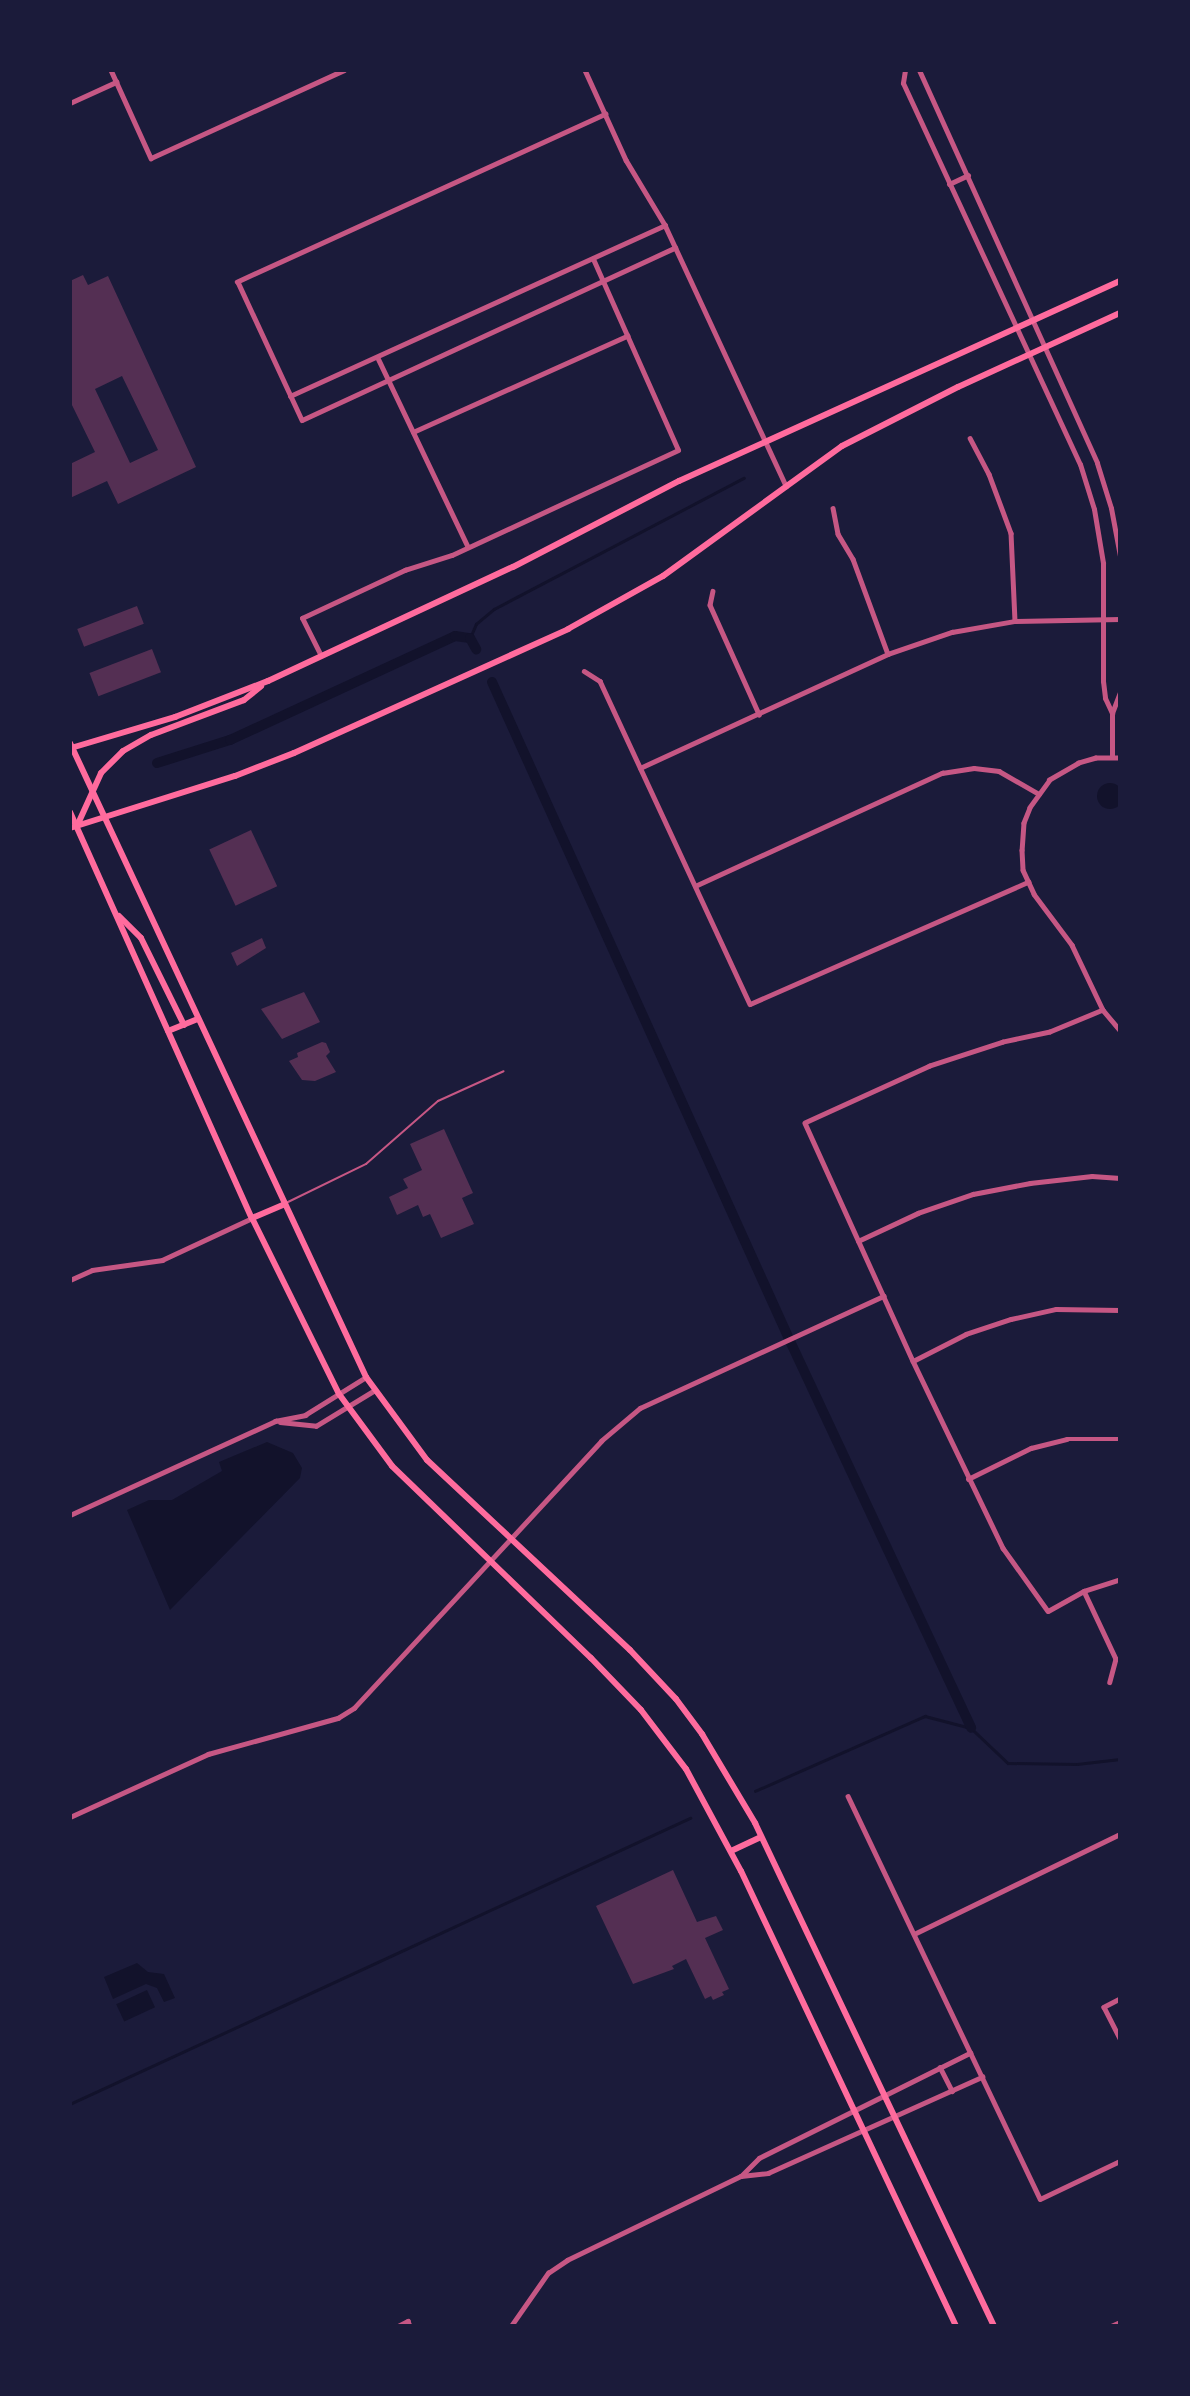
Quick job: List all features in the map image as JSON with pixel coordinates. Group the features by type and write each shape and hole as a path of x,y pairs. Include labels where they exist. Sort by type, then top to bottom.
{"main road":[{"path":"994,2326 761,1837 729,1777 676,1699 630,1650 509,1540 428,1460 366,1377 70,748 183,714 268,681 513,567 679,481 1120,281"},
{"path":"73,827 235,776 283,757 568,629 663,576 823,457 872,429 1120,313"},
{"path":"73,827 101,772 123,751 151,735 244,700 268,681"},
{"path":"70,812 73,827 115,912 253,1218 339,1394 392,1466 487,1561 591,1658 641,1710 686,1769 731,1851 956,2326"},
{"path":"115,912 141,938 184,1025"},
{"path":"168,1031 198,1019"},
{"path":"253,1218 285,1203"},
{"path":"731,1851 761,1837"}],"street":[{"path":"111,70 151,158 344,70"},
{"path":"585,70 626,160 665,225 786,486"},
{"path":"905,70 903,83 1080,464 1094,509 1103,564 1104,690 1112,713 1112,757"},
{"path":"919,70 1101,474 1120,556"},
{"path":"70,103 116,82"},
{"path":"606,114 238,282 302,420 675,248"},
{"path":"949,184 968,175"},
{"path":"290,396 665,225"},
{"path":"320,656 302,618 405,570 468,547 678,450 593,259"},
{"path":"413,432 627,336"},
{"path":"378,358 468,547"},
{"path":"970,438 989,474 1011,533 1015,621"},
{"path":"833,508 838,534 853,559 888,654"},
{"path":"713,591 710,605 759,714"},
{"path":"640,768 888,654 951,632 1015,621 1120,619"},
{"path":"584,671 600,681 750,1004 1028,882"},
{"path":"1112,713 1120,692"},
{"path":"1120,758 1096,758 1064,771 1040,794 1024,823 1021,850 1028,882 1072,945 1103,1010 1120,1030"},
{"path":"695,886 942,773 974,768 999,771 1040,794"},
{"path":"1103,1010 1049,1032 1003,1042 930,1066 804,1123 968,1479 1003,1548 1048,1611 1084,1591 1120,1579"},
{"path":"858,1241 918,1213 973,1194 1030,1183 1092,1176 1120,1178"},
{"path":"70,1280 92,1270 162,1260 253,1218"},
{"path":"70,1816 208,1754 338,1718 354,1708 487,1561 601,1441 640,1408 883,1296"},
{"path":"913,1361 967,1334 1011,1319 1056,1309 1120,1310"},
{"path":"70,1516 275,1421 305,1415 366,1377"},
{"path":"275,1421 313,1427 374,1390"},
{"path":"968,1479 1000,1461 1055,1442 1089,1438 1120,1439"},
{"path":"1084,1591 1116,1659 1110,1682"},
{"path":"848,1796 1040,2199 1120,2161"},
{"path":"914,1934 1120,1834"},
{"path":"1120,1999 1104,2007 1120,2039"},
{"path":"511,2326 548,2273 567,2260 741,2176 759,2158 970,2053"},
{"path":"940,2067 952,2091"},
{"path":"741,2176 768,2173 982,2077"},
{"path":"1111,2326 1120,2322"},
{"path":"398,2326 409,2324"}],"lane":[{"path":"285,1203 366,1164 438,1101 504,1071"}],"shaded area":[{"path":"1110,783 1119,787 1123,796 1119,805 1110,809 1101,805 1097,796 1101,787"},
{"path":"267,1442 293,1453 302,1468 300,1478 170,1610 127,1510 149,1500 172,1500 222,1471 219,1462"},
{"path":"137,1963 148,1972 164,1974 175,1998 164,2002 157,1988 146,1984 113,1999 104,1977"},
{"path":"147,1990 155,2007 124,2022 116,2004"}],"building":[{"path":"83,275 88,285 108,276 196,467 118,504 107,481 70,498 70,464 95,452 70,401 70,281","holes":["122,376 158,450 130,463 95,389"]},
{"path":"137,606 144,624 84,647 77,629"},
{"path":"152,649 161,672 98,696 89,673"},
{"path":"251,830 277,886 236,906 209,849"},
{"path":"262,938 266,948 237,966 231,953"},
{"path":"304,992 320,1022 282,1039 261,1009"},
{"path":"322,1042 326,1043 330,1052 326,1056 336,1072 315,1081 302,1080 289,1061 298,1057 297,1053"},
{"path":"444,1129 473,1193 462,1198 474,1224 441,1238 430,1214 423,1217 418,1205 397,1215 389,1197 408,1188 403,1179 422,1170 410,1144"},
{"path":"673,1870 697,1922 716,1916 723,1930 705,1938 729,1989 722,1992 724,1995 713,2000 711,1996 705,1999 686,1959 672,1966 674,1969 633,1984 596,1906"}],"waterway":[{"path":"470,638 476,624 494,609 744,478"},
{"path":"157,763 230,740 455,636 470,638 476,649"},
{"path":"492,682 790,1341 971,1728"},
{"path":"755,1791 925,1716 971,1728 1008,1763 1077,1764 1120,1759"},
{"path":"70,2104 690,1818"}]}
